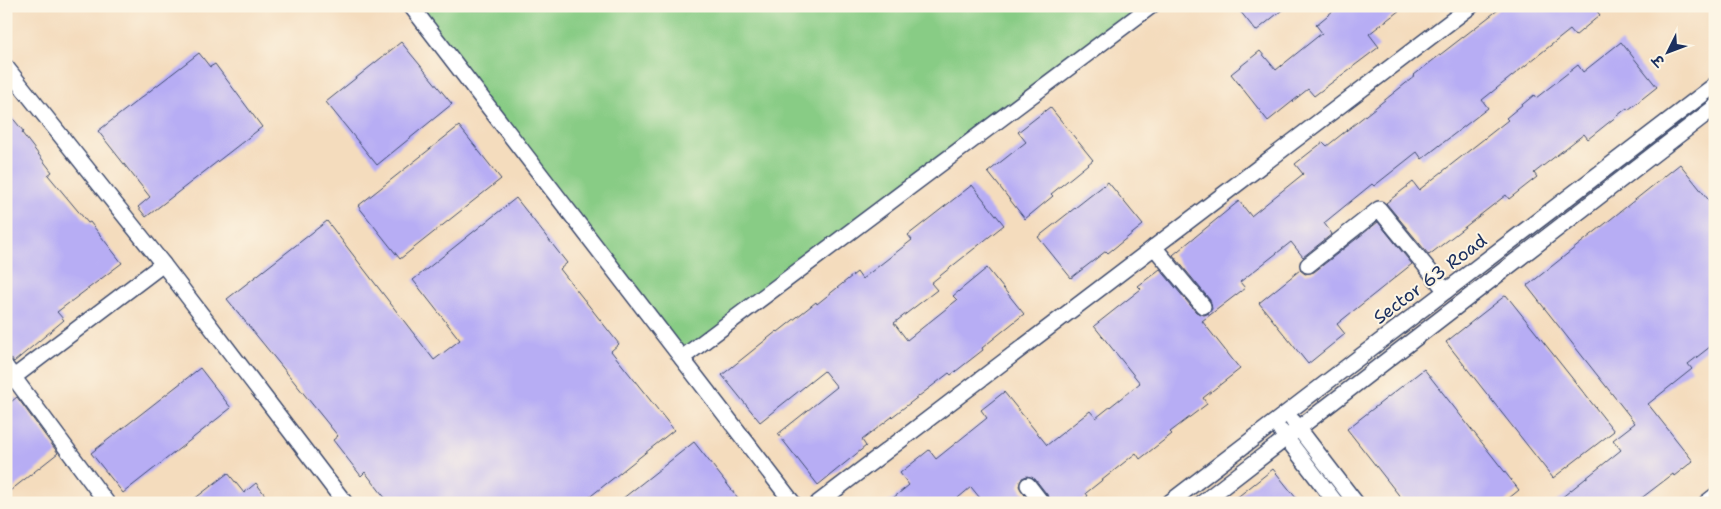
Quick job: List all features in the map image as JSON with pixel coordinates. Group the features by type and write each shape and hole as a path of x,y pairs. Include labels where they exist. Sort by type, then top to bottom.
{"street":[{"path":"411,6 794,503"},
{"path":"682,358 1151,6"},
{"path":"818,503 1471,6"},
{"path":"6,67 164,264 344,503"},
{"name":"Sector 63 Road","path":"1169,503 1715,85"},
{"name":"Sector 63 Road","path":"1202,503 1715,107"},
{"path":"1308,264 1379,209 1446,291"},
{"path":"1154,247 1204,306"},
{"path":"107,503 9,376 164,264"},
{"path":"1280,417 1299,428 1356,503"},
{"path":"1280,417 1286,438 1336,503"},
{"path":"1028,485 1042,503"},
{"path":"1706,503 1715,496"}],"green space":[{"path":"411,6 1151,6 682,358"}],"building":[{"path":"1236,6 1287,6 1256,31"},
{"path":"1339,6 1405,6 1369,34 1379,47 1314,96 1308,89 1268,121 1231,74 1260,51 1276,70 1322,33 1316,25"},
{"path":"1503,6 1593,6 1600,15 1575,36 1570,30 1482,100 1488,108 1422,159 1417,152 1374,186 1372,184 1324,223 1332,234 1303,257 1291,242 1240,282 1245,288 1202,321 1240,369 1203,398 1207,404 1170,432 1172,434 1140,459 1136,453 1086,493 1088,496 1080,503 1051,503 1049,497 1035,479 1027,476 1022,478 1019,486 1030,503 984,503 971,487 952,503 887,503 909,485 900,473 929,450 936,459 987,418 981,410 1004,392 1047,445 1090,411 1096,418 1140,383 1094,326 1141,289 1138,286 1160,269 1196,312 1204,315 1209,313 1212,309 1210,300 1173,255 1239,201 1251,216 1303,174 1295,164 1323,142 1327,146"},
{"path":"401,42 452,104 377,165 326,102"},
{"path":"1621,42 1657,87 1588,139 1584,134 1534,173 1537,177 1509,199 1506,195 1429,255 1386,203 1413,182 1419,190 1508,120 1506,118 1534,95 1536,98 1578,65 1583,72"},
{"path":"199,53 210,67 215,64 262,127 146,217 138,207 150,197 98,131"},
{"path":"1050,107 1093,160 1051,194 1053,196 1025,219 988,172 1026,142 1018,132"},
{"path":"6,110 52,172 48,175 88,223 90,222 122,263 57,312 64,320 14,362 6,352"},
{"path":"459,126 501,179 400,259 358,206"},
{"path":"1680,164 1715,208 1715,343 1688,364 1692,369 1648,404 1693,461 1635,503 1555,503 1621,450 1613,440 1635,423 1527,286"},
{"path":"1108,182 1143,225 1108,253 1106,251 1071,278 1038,237"},
{"path":"972,185 1004,225 931,283 937,290 894,323 907,340 957,300 953,296 987,268 1024,314 951,375 949,373 862,440 866,446 818,485 778,434 837,387 824,371 760,422 722,375 777,331 816,302 817,304 857,272 862,279 912,240 908,235"},
{"path":"516,198 567,263 560,269 619,344 611,351 674,430 582,503 389,503 365,472 361,476 333,440 338,436 227,299 327,221 434,360 460,340 413,280"},
{"path":"1378,222 1412,264 1337,324 1345,334 1308,364 1259,303 1300,270 1305,274 1314,272"},
{"path":"1506,295 1614,431 1553,478 1446,342"},
{"path":"200,368 231,408 123,493 91,453"},
{"path":"1424,369 1519,490 1503,503 1405,503 1347,429"},
{"path":"17,397 58,453 6,494 6,406"},
{"path":"694,442 742,503 617,503"},
{"path":"1273,469 1300,503 1230,503"},
{"path":"228,473 244,493 256,483 271,503 189,503"}]}
